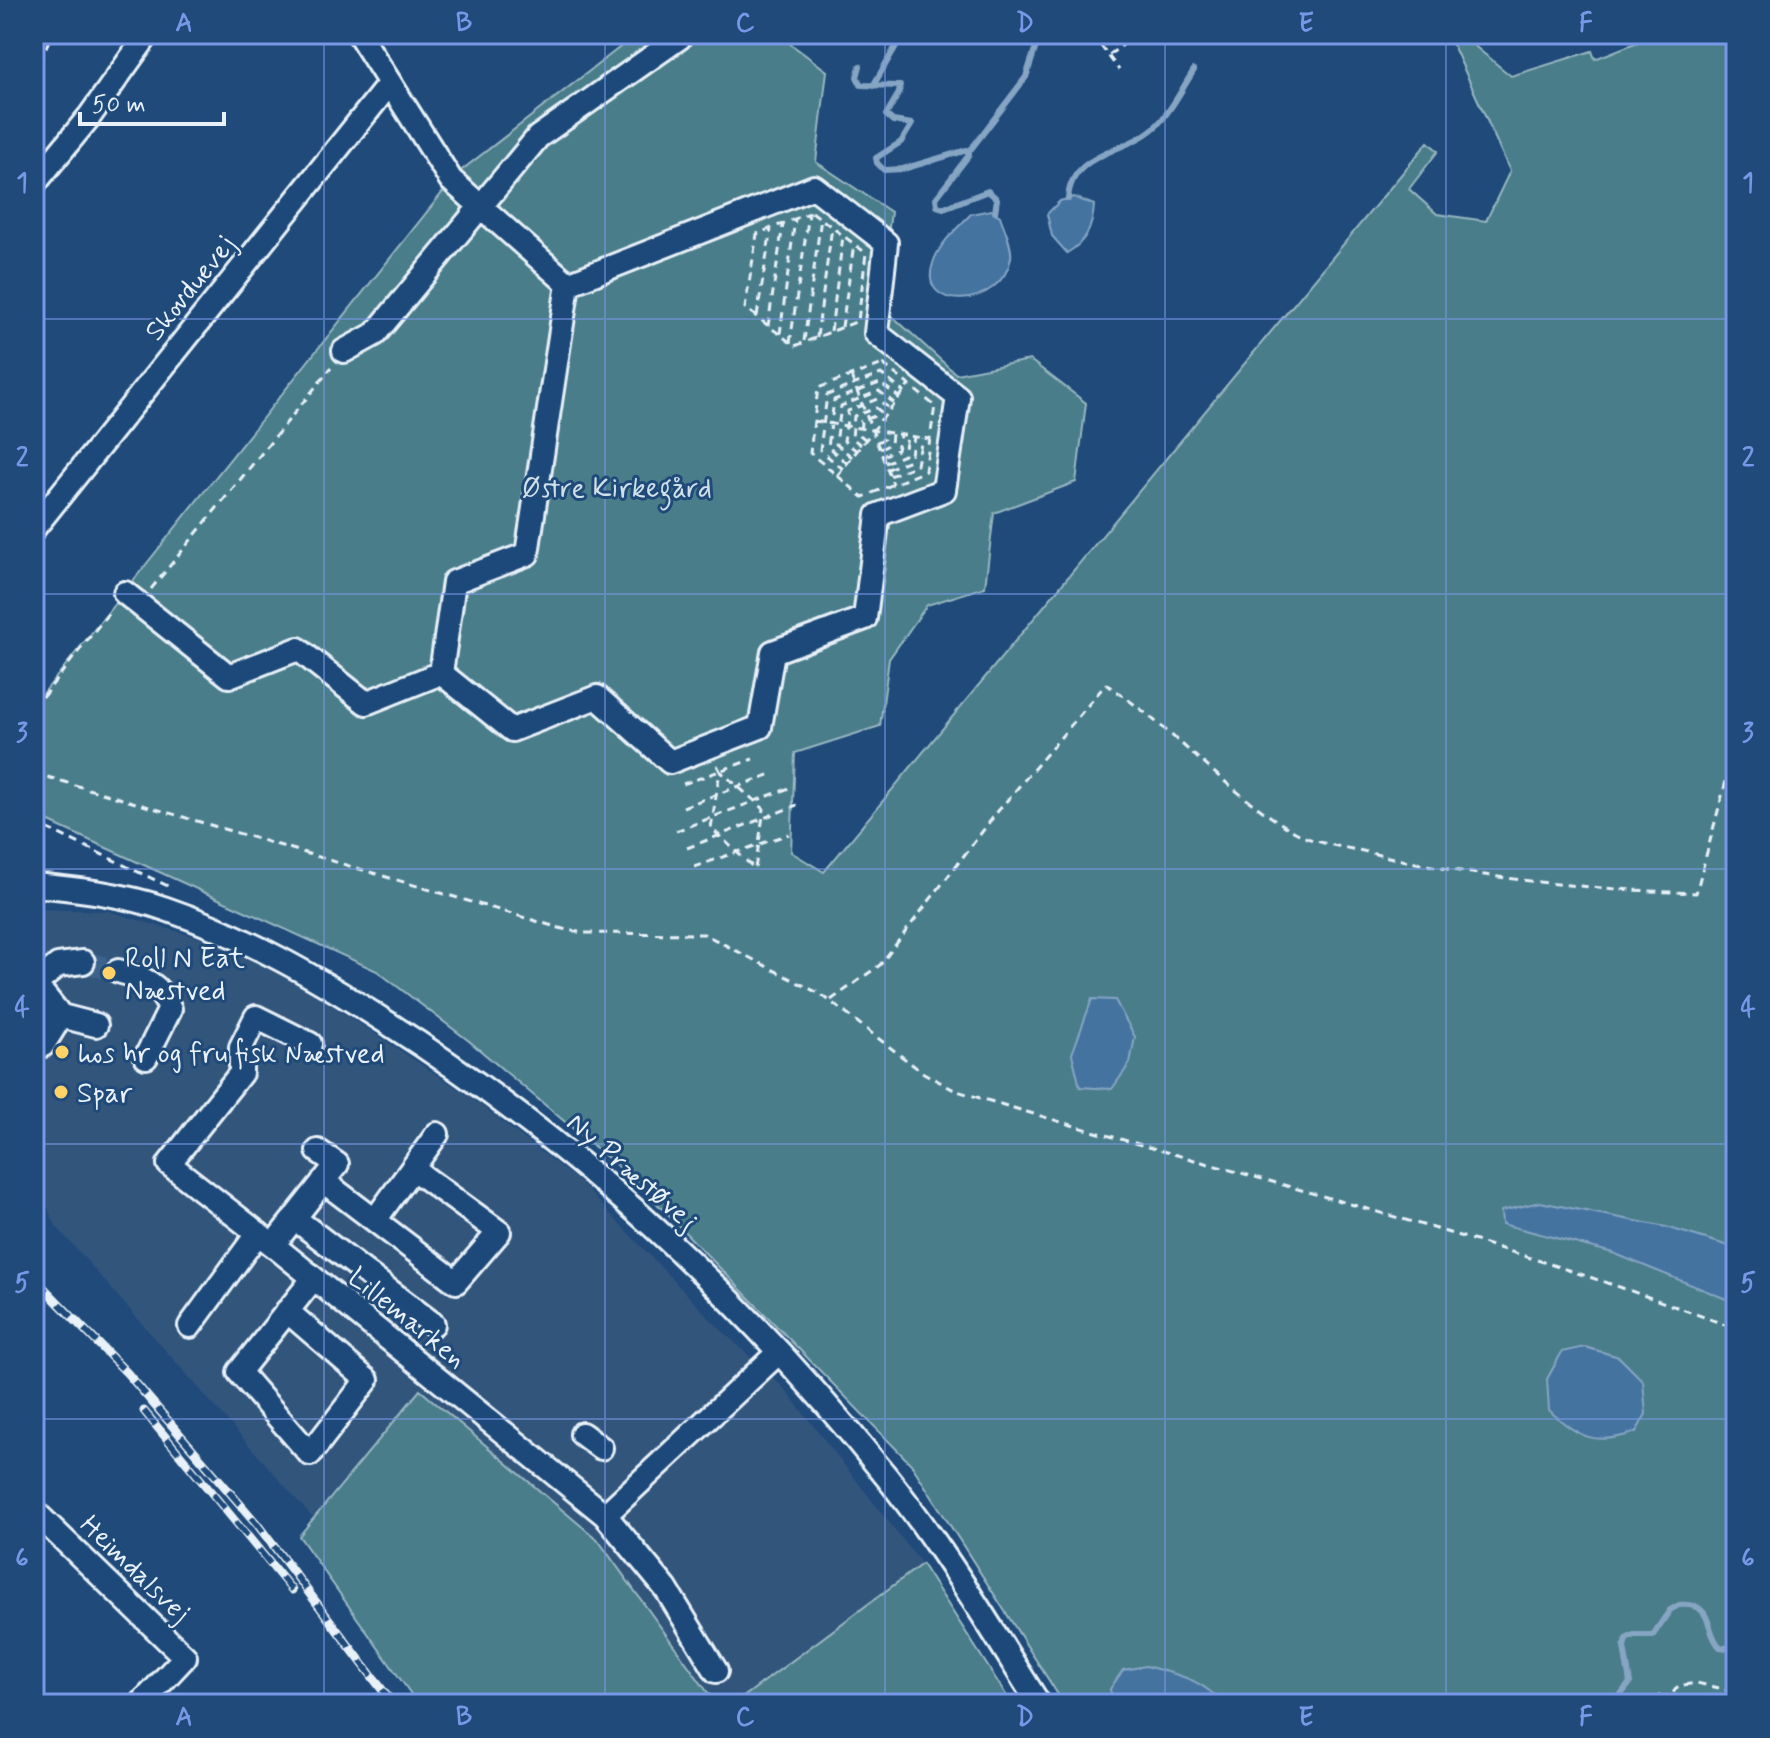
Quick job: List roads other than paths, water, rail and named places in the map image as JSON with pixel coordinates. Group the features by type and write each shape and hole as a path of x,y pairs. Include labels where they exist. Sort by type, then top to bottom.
{"street":[{"path":"34,184 89,117 148,34"},
{"path":"359,34 451,180 568,284"},
{"path":"344,351 375,334 538,137 679,38"},
{"name":"Skovduevej","path":"34,528 390,83"},
{"path":"441,673 512,730 597,697 670,762 760,727 773,652 865,618 878,515 944,490 958,397 876,333 886,243 814,187 568,284"},
{"path":"441,673 454,582 527,554 568,284"},
{"path":"132,598 229,676 298,649 366,703 441,673"},
{"name":"Ny Præstøvej","path":"34,885 91,891 164,908 253,943 338,991 463,1071 577,1160 677,1247 778,1353 887,1477 1039,1704"},
{"path":"83,962 58,965 44,1015 96,1025"},
{"path":"118,971 161,988 170,1009 146,1057"},
{"name":"Lillemarken","path":"310,1044 256,1017 241,1047 241,1073 169,1164 605,1515 666,1589 716,1671"},
{"path":"375,1220 437,1134"},
{"path":"190,1326 265,1239 294,1218 337,1164 318,1151"},
{"path":"323,1181 456,1282 499,1232 413,1169"},
{"path":"294,1218 433,1324"},
{"path":"287,1311 367,1380 310,1454 239,1372 287,1311 313,1279"},
{"path":"605,1515 778,1353"},
{"path":"582,1434 601,1448"},
{"name":"Heimdalsvej","path":"34,1511 185,1657 141,1704"}],"waterway":[{"path":"873,86 903,34"},
{"path":"968,153 1026,77 1040,34"},
{"path":"860,66 857,77 861,85 900,86 886,115 893,121 912,124 901,142 876,158 877,163 884,170 903,169 967,150 969,155 936,198 937,206 944,208 988,191 997,199 995,212"},
{"path":"1068,199 1072,183 1080,170 1091,161 1147,133 1159,123 1194,70"},
{"path":"1613,1704 1630,1683 1624,1647 1626,1639 1634,1635 1653,1635 1670,1610 1679,1605 1691,1605 1704,1613 1720,1647 1728,1648 1736,1642"}],"tunnel":[{"path":"83,962 118,971"}],"railway":[{"path":"34,1278 127,1373 257,1524 393,1704"},
{"path":"144,1411 292,1590"}],"place":[{"name":"Roll N Eat Næstved","path":"109,973"},
{"name":"hos hr og fru fisk Næstved","path":"62,1052"},
{"name":"Spar","path":"61,1092"}],"park label":[{"name":"Østre Kirkegård","path":"617,487"}]}
